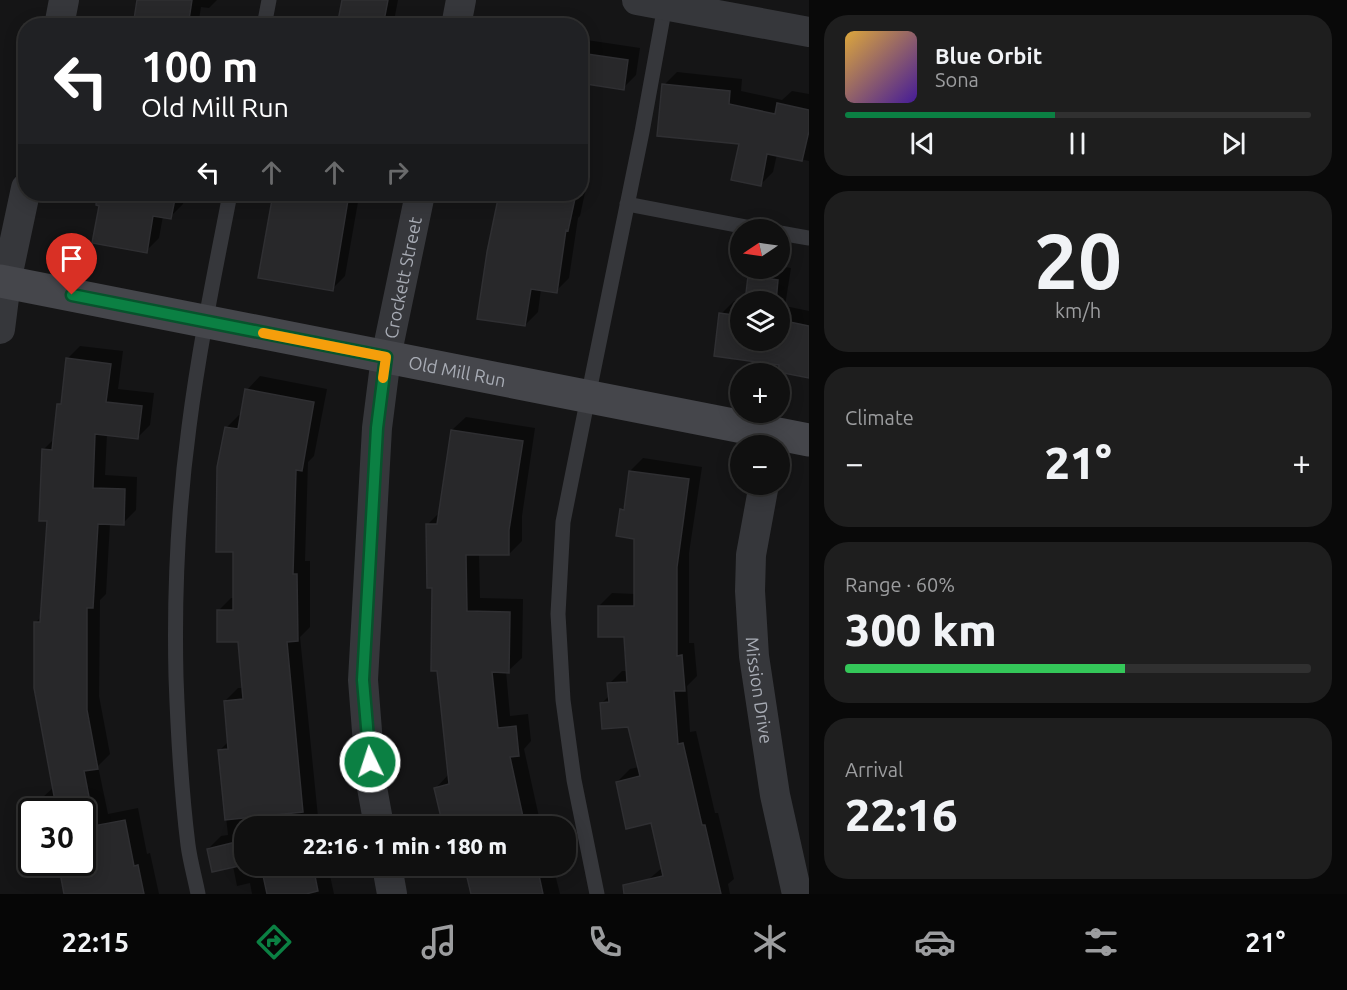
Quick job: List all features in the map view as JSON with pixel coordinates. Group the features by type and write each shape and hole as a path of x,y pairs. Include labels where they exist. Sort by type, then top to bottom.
{"street":[{"path":"61,18 64,0"},
{"path":"458,18 461,0"},
{"path":"656,2 808,32"},
{"path":"0,329 3,281 23,201"},
{"name":"Crockett Street","path":"378,816 371,782 363,680 377,428 386,357 419,201"},
{"name":"Old Mill Run","path":"3,281 588,397 751,435"},
{"name":"Old Mill Run","path":"790,440 808,440"},
{"name":"Mission Drive","path":"762,495 751,555 750,591 754,656 775,795 797,894"},
{"path":"389,876 392,894"}],"lane":[{"path":"266,18 269,0"},
{"path":"597,894 573,780 563,700 558,614 563,522 642,132 656,2"},
{"path":"198,894 188,847 178,747 176,586 188,428 204,322 229,201"},
{"path":"627,204 730,224"},
{"path":"790,235 808,238"}],"building":[{"path":"137,0 192,0 189,18 134,18"},
{"path":"342,0 388,0 385,18 339,18"},
{"path":"588,54 628,60 624,90 588,84"},
{"path":"662,84 730,91 729,104 775,114 777,103 809,110 809,131 802,161 767,154 761,186 731,180 739,144 657,136"},
{"path":"96,201 175,201 171,219 153,216 147,253 92,243 99,206 96,205"},
{"path":"272,201 348,201 333,291 258,278"},
{"path":"498,201 574,201 568,231 566,230 557,293 531,289 525,326 477,319"},
{"path":"748,279 778,280 777,291 746,291"},
{"path":"719,313 730,314 730,351 790,351 790,322 809,326 809,378 790,374 790,363 765,363 714,356"},
{"path":"66,358 111,364 106,402 142,406 138,439 95,434 93,488 125,489 124,525 98,524 93,608 87,608 87,710 98,769 84,771 89,798 54,798 34,688 34,622 40,622 47,521 39,521 42,449 52,450 57,404 61,404"},
{"path":"245,389 314,402 302,471 296,470 293,574 297,574 298,641 287,642 303,812 234,816 234,819 225,820 218,750 228,749 224,701 243,699 238,642 217,642 217,610 233,610 233,552 216,552 217,467 225,427 238,429"},
{"path":"451,430 523,441 509,530 509,555 466,555 467,611 510,612 509,673 492,672 498,728 516,726 519,756 510,757 523,816 441,816 434,788 449,784 437,671 431,671 432,588 427,588 426,524 437,524"},
{"path":"629,471 689,479 677,567 677,656 682,655 685,691 674,691 678,744 683,743 721,894 624,894 623,885 663,876 651,823 626,829 616,782 640,776 628,727 602,729 600,703 609,702 607,683 627,682 624,637 598,637 598,606 634,606 634,539 616,536 620,509 624,510"},
{"path":"125,820 134,866 138,865 144,894 64,894 61,876 96,876 96,825"},
{"path":"234,842 234,867 212,872 207,849"},
{"path":"263,876 315,876 318,891 306,894 267,894"},
{"path":"467,876 539,876 543,894 471,894"}],"slow traffic":[{"path":"263,333 386,357 383,378"}],"route":[{"path":"72,295 386,357 377,428 363,680 370,762"}]}
